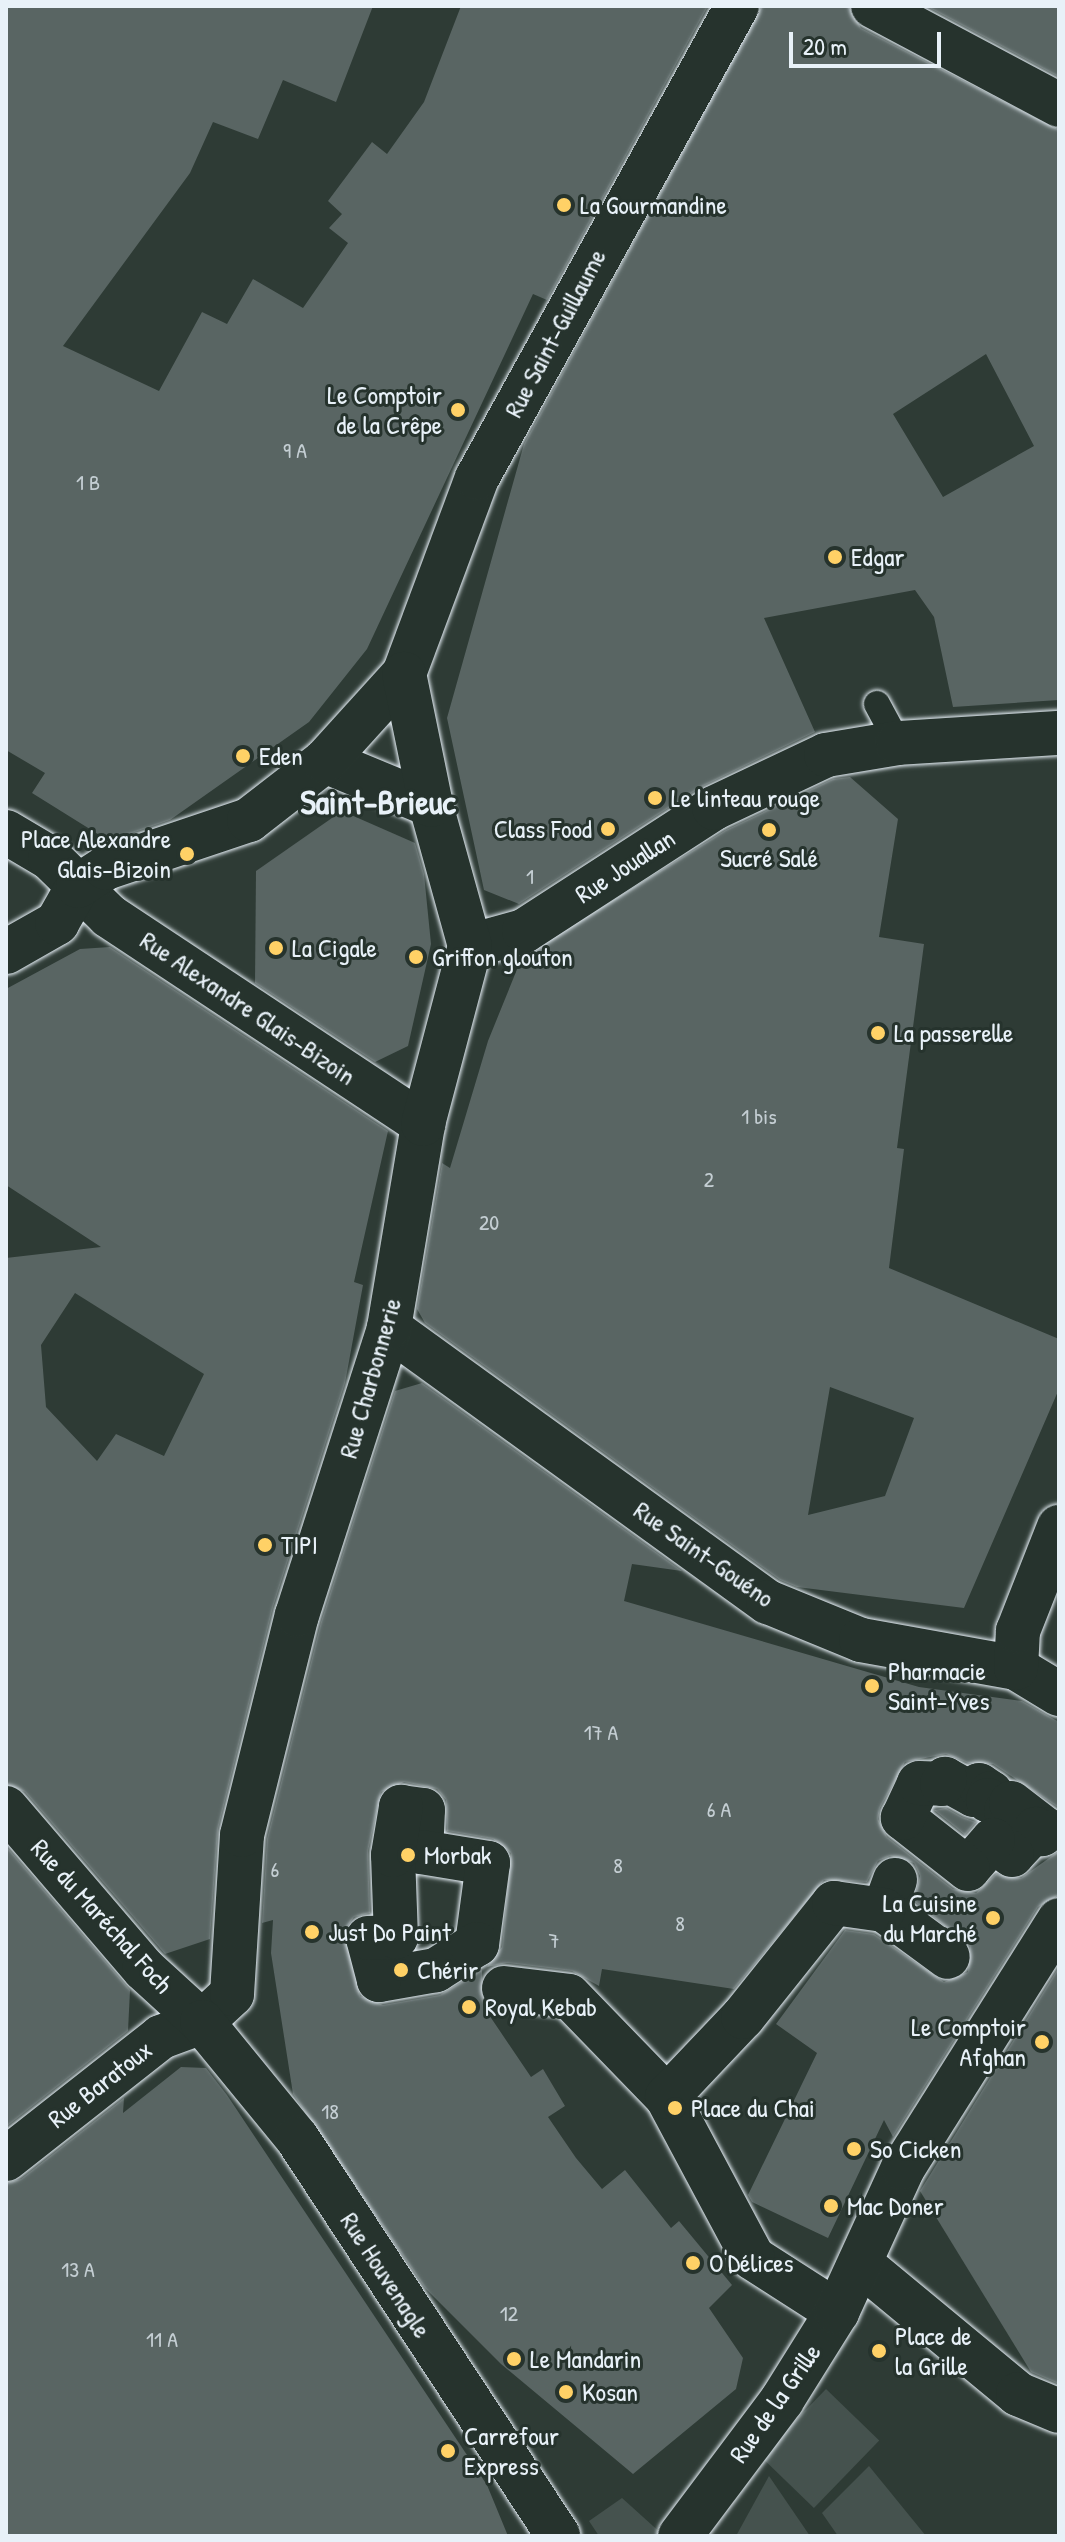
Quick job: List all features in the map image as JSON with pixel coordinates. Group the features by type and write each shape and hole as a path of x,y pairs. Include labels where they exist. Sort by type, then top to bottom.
{"street":[{"name":"Rue Saint-Guillaume","path":"404,674 477,478 737,6"},
{"path":"873,6 1059,105"},
{"path":"6,952 57,923 78,886 106,868 249,820 325,761 404,674"},
{"path":"404,674 431,805 470,946"},
{"name":"Rue Jouallan","path":"470,946 524,931 714,808 826,755 898,743 1059,733"},
{"path":"325,761 431,805"},
{"name":"Rue Alexandre Glais-Bizoin","path":"6,832 50,858 109,916 423,1124"},
{"name":"Rue Charbonnerie","path":"217,2008 242,1835 297,1615 389,1328 423,1124 470,946"},
{"name":"Rue Saint-Gouéno","path":"389,1328 768,1602 861,1640 1016,1668 1059,1694"},
{"path":"1016,1668 1018,1631 1059,1527"},
{"name":"Rue du Maréchal Foch","path":"6,1808 144,1969 217,2008"},
{"path":"667,2097 743,2017 834,1903 890,1895 948,1957"},
{"name":"Rue de la Grille","path":"680,2536 782,2400 837,2312 903,2168 1059,1920"},
{"path":"504,1988 569,1996 667,2097 753,2258 837,2312"},
{"name":"Rue Baratoux","path":"6,2159 161,2037 217,2008"},
{"name":"Rue Houvenagle","path":"217,2008 297,2138 558,2536"},
{"path":"861,2264 1018,2394 1059,2411"}],"lane":[{"path":"877,704 898,743"}],"shaded area":[{"path":"826,2389 879,2440 814,2508 761,2457"},
{"path":"869,2466 926,2536 838,2536 822,2513"},
{"path":"769,2476 810,2536 736,2536"},
{"path":"622,2498 663,2535 599,2536 589,2521"}],"building":[{"path":"6,6 373,6 336,102 283,80 258,139 213,122 190,173 63,346 159,391 202,312 227,324 253,279 303,308 348,243 329,228 342,214 328,201 372,142 387,154 424,102 461,6 708,6 547,300 533,294 367,649 309,722 170,820 123,836 101,836 32,793 45,773 6,750"},
{"path":"762,6 848,6 861,28 1059,130 1059,700 953,707 934,617 915,590 764,618 815,732 701,787 519,904 484,890 447,718 524,444","holes":["986,354 1034,446 943,497 893,414"]},
{"path":"926,6 1059,6 1059,77"},
{"path":"850,777 898,819 879,937 924,944 897,1148 904,1149 889,1268 1059,1339 1059,1389 964,1608 797,1587 780,1580 425,1323 417,1309 442,1163 450,1168 488,1041 522,957 726,830 833,779","holes":["830,1387 914,1418 885,1496 808,1515"]},
{"path":"342,811 415,843 424,874 431,944 408,1046 375,1062 255,983 256,871"},
{"path":"110,947 388,1131 354,1282 363,1285 345,1383 273,1607 218,1829 210,1939 165,1954 25,1792 6,1784 6,1258 101,1247 6,1185 6,989 80,949","holes":["75,1293 204,1374 164,1456 116,1434 97,1461 46,1407 41,1345"]},
{"path":"422,1383 682,1571 632,1564 624,1601 919,1687 1022,1701 1059,1722 1059,1808 993,1764 968,1763 946,1754 905,1762 880,1808 878,1819 887,1837 953,1889 976,1893 996,1874 1021,1878 1059,1851 1059,1895 1038,1907 893,2137 884,2120 828,2238 752,2202 748,2195 817,2053 776,2024 845,1930 874,1934 944,1982 968,1972 970,1946 914,1901 920,1876 914,1863 890,1856 878,1861 867,1882 824,1880 734,1989 602,1969 599,1986 572,1971 507,1963 487,1967 502,1947 511,1853 493,1839 447,1831 446,1800 437,1789 404,1782 381,1792 368,1851 370,1913 354,1917 344,1931 360,1996 383,2005 440,1995 482,1970 483,2006 531,2077 543,2069 565,2106 548,2117 576,2158 602,2189 625,2170 671,2228 679,2221 732,2285 709,2308 743,2358 736,2389 633,2474 501,2364 425,2288 293,2094 271,1953 273,1920 262,1923 267,1839 321,1622 395,1391"},
{"path":"946,1808 976,1822 965,1835 934,1810"},
{"path":"6,1846 130,1990 128,2031 6,2127"},
{"path":"1059,1967 1059,2384 1031,2372 920,2191"},
{"path":"181,2067 206,2068 227,2095 487,2485 508,2536 6,2536 6,2183 21,2179 124,2098 123,2113"}],"place":[{"name":"La Gourmandine","path":"564,205"},
{"name":"Le Comptoir de la Crêpe","path":"458,410"},
{"name":"Edgar","path":"835,557"},
{"name":"Eden","path":"243,756"},
{"name":"Le linteau rouge","path":"655,798"},
{"name":"Class Food","path":"608,829"},
{"name":"Sucré Salé","path":"769,830"},
{"name":"Place Alexandre Glais-Bizoin","path":"187,854"},
{"name":"La Cigale","path":"276,948"},
{"name":"Griffon glouton","path":"416,957"},
{"name":"La passerelle","path":"878,1033"},
{"name":"TIPI","path":"265,1545"},
{"name":"Pharmacie Saint-Yves","path":"872,1686"},
{"name":"Morbak","path":"408,1855"},
{"name":"La Cuisine du Marché","path":"993,1918"},
{"name":"Just Do Paint","path":"312,1932"},
{"name":"Chérir","path":"401,1970"},
{"name":"Royal Kebab","path":"469,2007"},
{"name":"Le Comptoir Afghan","path":"1042,2042"},
{"name":"Place du Chai","path":"675,2108"},
{"name":"So Cicken","path":"854,2149"},
{"name":"Mac Doner","path":"831,2206"},
{"name":"O'Délices","path":"693,2263"},
{"name":"Place de la Grille","path":"879,2351"},
{"name":"Le Mandarin","path":"514,2359"},
{"name":"Kosan","path":"566,2392"},
{"name":"Carrefour Express","path":"448,2451"}],"district":[{"name":"Saint-Brieuc","path":"378,803"}]}
